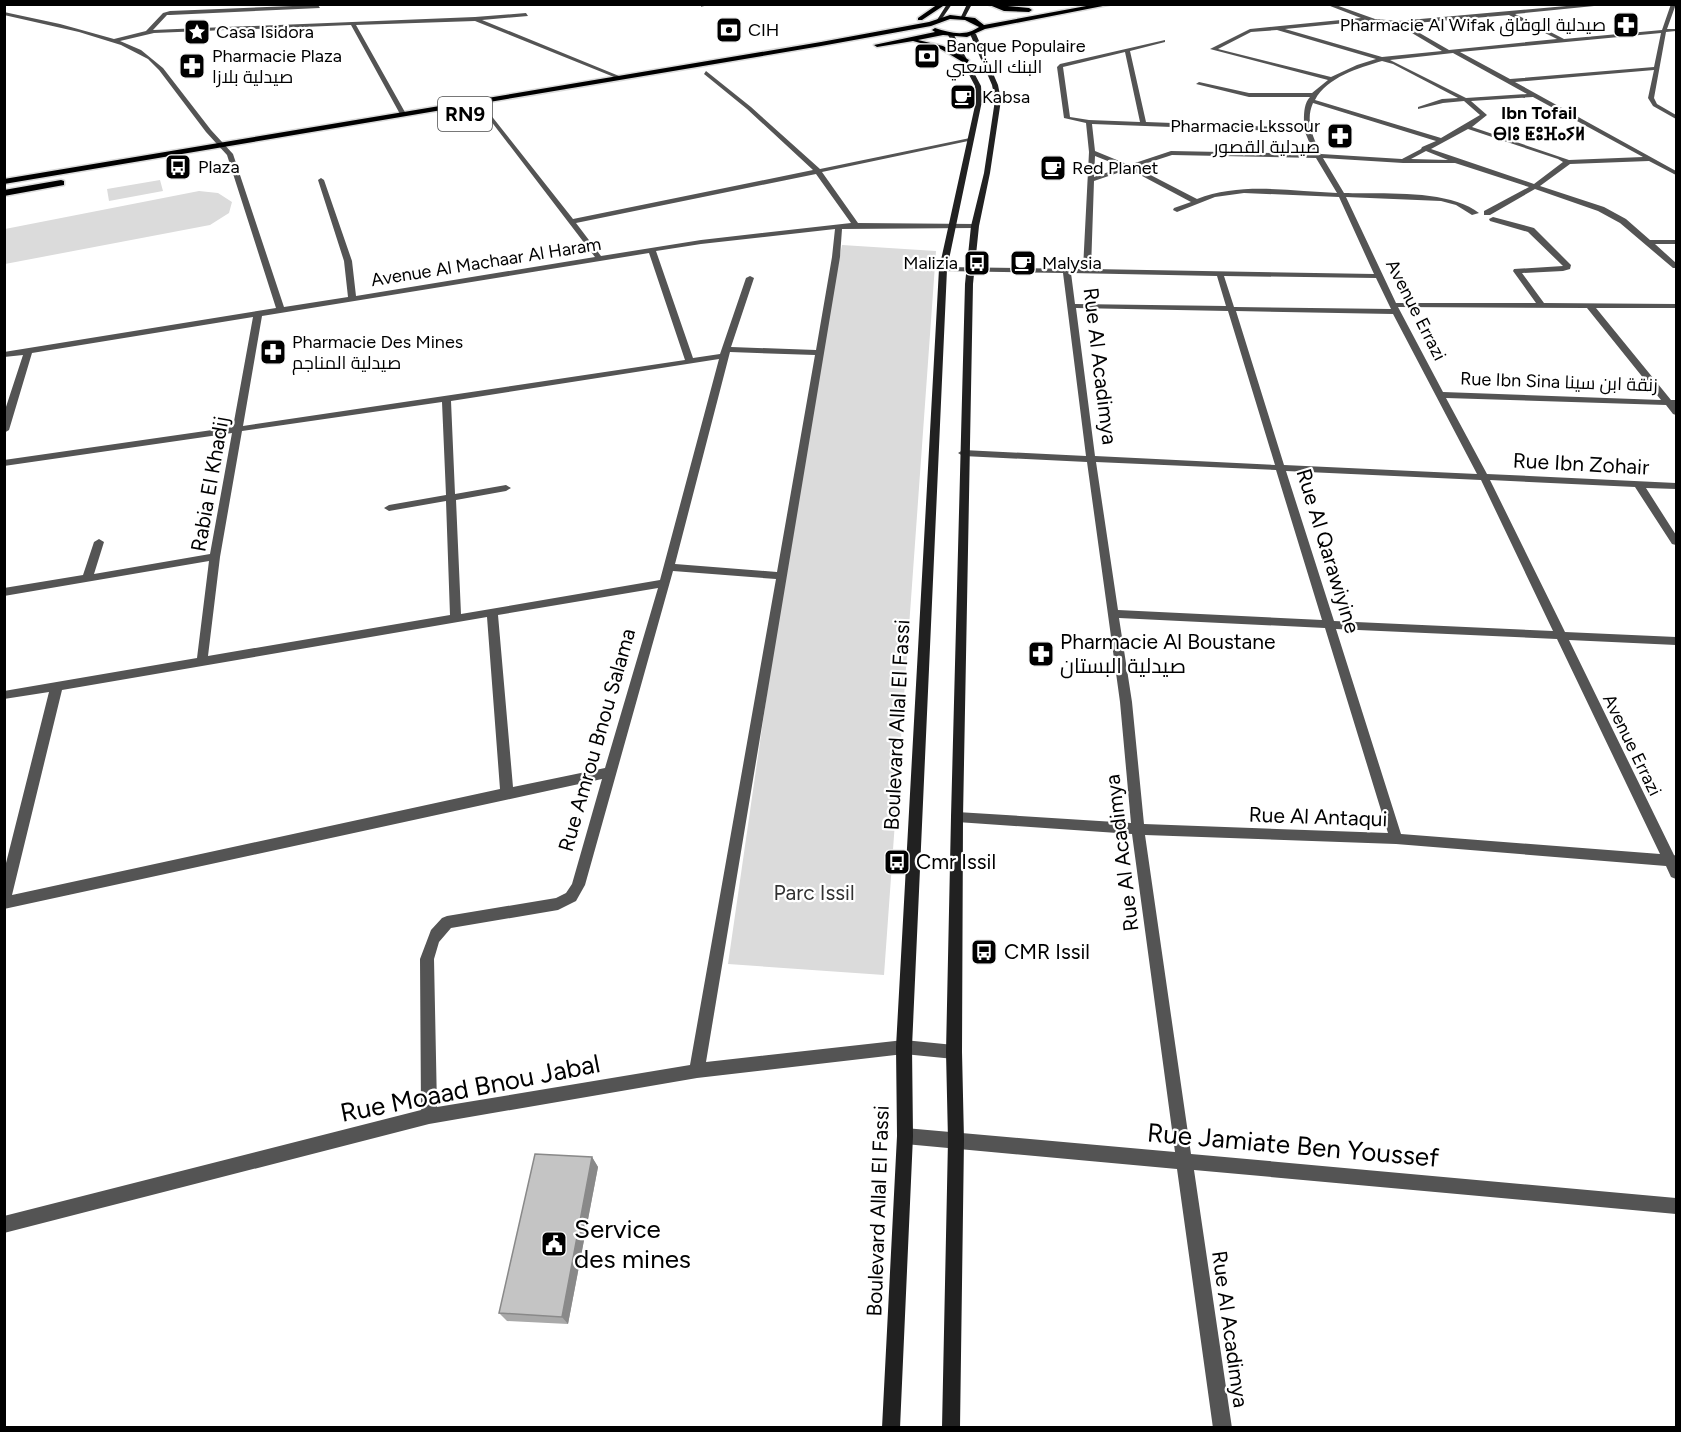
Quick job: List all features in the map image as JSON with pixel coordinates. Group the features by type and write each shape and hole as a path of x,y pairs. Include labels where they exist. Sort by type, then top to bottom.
{"main road":[{"path":"879,34 914,22 943,4"},
{"path":"939,20 950,4"},
{"path":"970,4 966,18 980,22 983,27"},
{"path":"990,4 1004,9 1029,10"},
{"path":"998,15 1064,4"},
{"path":"866,46 947,34 973,34 983,27 1110,4"},
{"name":"RN9","path":"4,182 879,34 931,24 939,20 989,16"},
{"path":"931,24 933,29 947,34"},
{"name":"Boulevard Allal El Fassi","path":"891,1428 905,1136 904,1047 943,269 950,226 979,101 978,86 966,62 947,34"},
{"path":"951,1428 956,1140 954,1052 957,817 963,453 969,270 998,100 995,85 973,34"},
{"path":"901,40 936,45 966,62"},
{"path":"696,75 717,71"},
{"name":"RN9","path":"475,112 490,110"},
{"path":"220,156 233,153"},
{"path":"4,193 75,181"}],"street":[{"path":"1327,4 1366,19"},
{"path":"1332,79 1213,49 1245,32 1276,28 1366,19 1398,23 1612,4"},
{"path":"1674,4 1664,31 1651,98 1652,102 1677,117"},
{"path":"114,42 146,32 165,14 170,13 318,7"},
{"path":"1510,13 1564,40"},
{"path":"4,15 19,16 92,35 124,45 149,57 220,146 233,153 281,310"},
{"path":"92,35 526,15"},
{"path":"475,19 621,78"},
{"path":"352,23 403,114"},
{"path":"1398,23 1510,81 1677,173"},
{"path":"1276,28 1383,59 1415,71 1466,100 1484,115 1467,127 1403,161"},
{"path":"1312,98 1332,79 1359,66 1383,59 1677,30"},
{"path":"124,45 141,37 164,31"},
{"path":"1163,41 1066,63 1060,67 1067,118 1089,123 1307,130"},
{"path":"1127,50 1143,123"},
{"path":"1510,81 1657,68"},
{"path":"706,73 749,108 818,171 856,225"},
{"path":"1199,84 1243,94 1312,98 1440,140"},
{"path":"1420,108 1435,102 1534,95"},
{"name":"Avenue Errazi","path":"1312,98 1306,110 1307,130 1318,156 1342,196 1395,309 1484,477 1674,865"},
{"path":"490,110 600,259"},
{"path":"1087,272 1092,152 1089,123"},
{"path":"1467,127 1568,162 1651,159"},
{"path":"571,222 970,140"},
{"path":"1424,148 1459,162 1601,209 1623,221 1677,266"},
{"path":"1092,152 1129,167 1195,201"},
{"path":"1091,180 1171,153 1459,162"},
{"path":"1490,216 1568,162"},
{"path":"321,180 348,261 352,298"},
{"path":"1177,210 1195,201 1228,192 1442,199 1458,203 1475,213 1531,230 1567,265 1563,269 1517,271 1542,306"},
{"name":"Avenue Al Machaar Al Haram","path":"4,355 756,235 856,225 975,226"},
{"path":"697,1071 820,353 839,226"},
{"path":"1651,242 1677,243"},
{"path":"652,250 689,360"},
{"path":"943,269 1379,276"},
{"name":"Rue Al Acadimya","path":"1067,272 1126,702 1138,829 1223,1428"},
{"name":"Rue Al Qarawiyine","path":"1220,274 1396,839"},
{"name":"Rue Amrou Bnou Salama","path":"429,1116 427,959 431,943 438,930 447,922 558,904 571,897 578,885 669,567 725,353 750,278"},
{"path":"1073,306 1231,309 1675,307"},
{"path":"1590,306 1673,402 1677,412"},
{"name":"Rabia El Khadij","path":"202,660 215,557 258,314"},
{"path":"4,430 28,351"},
{"path":"4,463 446,399 725,353 820,353"},
{"name":"Rue Ibn Sina زنقة ابن سينا","path":"1441,394 1673,402"},
{"path":"446,399 456,616"},
{"name":"Rue Ibn Zohair","path":"963,453 1677,486"},
{"path":"1639,485 1677,542"},
{"path":"389,508 506,488"},
{"path":"87,578 99,542"},
{"path":"4,592 215,557"},
{"path":"669,567 781,576"},
{"path":"4,695 456,616 664,583"},
{"path":"492,610 507,793"},
{"path":"1113,614 1677,641"},
{"path":"57,686 4,902 610,772"},
{"name":"Rue Al Antaqui","path":"957,817 1138,829 1396,839 1674,865"},
{"name":"Rue Moaad Bnou Jabal","path":"4,1226 429,1116 697,1071 904,1047 954,1052"},
{"name":"Rue Jamiate Ben Youssef","path":"905,1136 1677,1206"}],"green space":[{"path":"160,180 163,191 109,201 107,189"},
{"path":"199,191 218,193 232,202 229,213 210,225 5,264 5,229"},
{"name":"Parc Issil","path":"842,245 936,251 884,975 728,964 800,464"}],"building":[{"name":"Service des mines","path":"535,1154 592,1157 562,1317 499,1313"}],"place":[{"name":"Pharmacie Al Wifak صيدلية الوفاق","path":"1626,25"},
{"name":"CIH","path":"729,30"},
{"name":"Casa Isidora","path":"197,32"},
{"name":"Banque Populaire البنك الشعبي","path":"927,56"},
{"name":"Pharmacie Plaza صيدلية بلازا","path":"192,66"},
{"name":"Kabsa","path":"963,97"},
{"name":"Pharmacie Lkssour صيدلية القصور","path":"1340,136"},
{"name":"Plaza","path":"178,167"},
{"name":"Red Planet","path":"1053,168"},
{"name":"Malizia","path":"977,263"},
{"name":"Malysia","path":"1023,263"},
{"name":"Pharmacie Des Mines صيدلية المناجم","path":"273,352"},
{"name":"Pharmacie Al Boustane صيدلية البستان","path":"1041,654"},
{"name":"Cmr Issil","path":"897,862"},
{"name":"CMR Issil","path":"984,952"},
{"name":"Service des mines","path":"554,1244"}],"district":[{"name":"Ibn Tofail ⴱⵏⵓ ⵟⵓⴼⴰⵢⵍ","path":"1539,123"}]}
